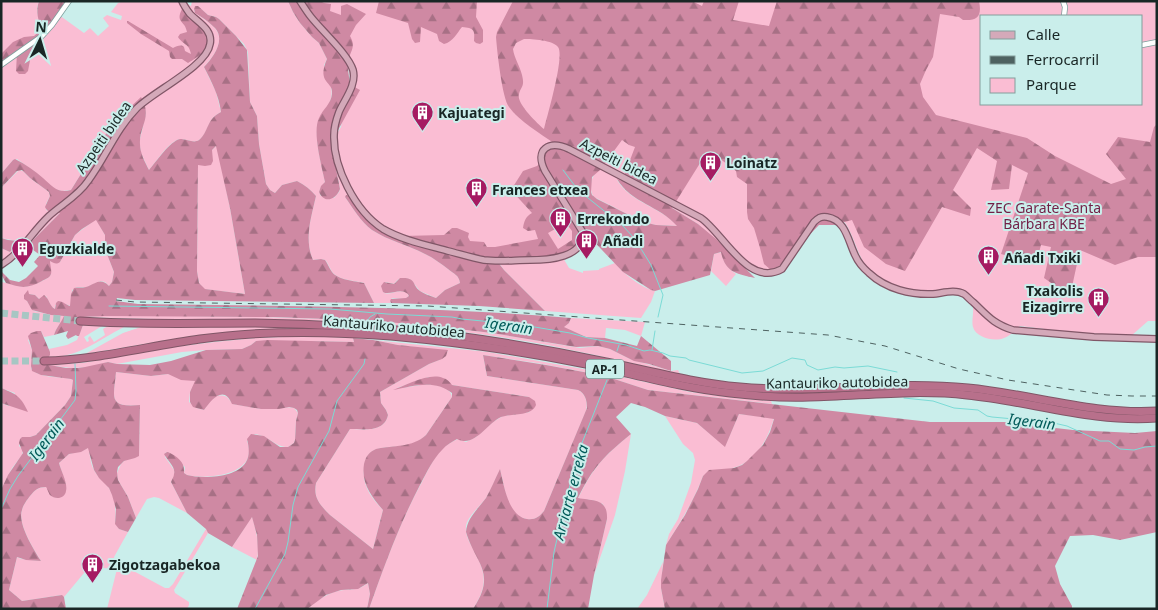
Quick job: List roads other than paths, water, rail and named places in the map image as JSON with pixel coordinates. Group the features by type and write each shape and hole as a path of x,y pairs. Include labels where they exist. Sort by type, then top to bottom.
{"highway":[{"name":"Kantauriko autobidea","path":"80,320 136,323 300,324 373,328 453,336 524,346 680,378 735,387 807,390 885,386 939,386 1010,393 1087,408 1126,412 1157,411"},
{"name":"Kantauriko autobidea","path":"44,361 88,358 178,342 232,335 292,332 349,334 418,339 507,350 586,364 686,387 738,394 806,397 893,393 967,394 1105,417 1157,418"}],"main road":[{"name":"Azpeiti bidea","path":"1,265 15,254 50,215 85,186 136,108 198,63 206,54 210,44 210,34 189,13 182,1"},
{"name":"Azpeiti bidea","path":"300,1 311,17 349,61 353,72 352,84 334,130 335,149 343,176 368,216 382,228 400,237 485,260 545,260 572,252 581,242 582,231 546,174 541,161 542,154 546,148 557,145 698,216 712,227 744,263 758,272 770,274 782,269 814,222 823,216 830,217 844,228 861,266 882,283 905,292 932,294 956,292 964,294 994,322 1013,330 1094,337 1157,338"}],"street":[{"path":"1,65 42,36 69,1"},
{"path":"1063,1 1064,15"},
{"path":"1143,44 1157,42"}],"waterway":[{"path":"563,170 578,190 623,226 634,238 651,265 663,295 658,317"},
{"name":"Igerain","path":"109,306 330,309 452,317 523,325 570,333 626,345 644,351 650,350 670,356 686,358 742,373 763,371 792,358 805,360 807,365 818,370 835,367 868,366 897,372"},
{"name":"Igerain","path":"368,320 375,314"},
{"path":"652,350 655,331"},
{"name":"Arriarte erreka","path":"617,351 619,345"},
{"path":"255,609 285,554 298,487 329,431 337,401 364,364 365,359"},
{"name":"Igerain","path":"1,509 18,476 75,400 75,364"},
{"name":"Arriarte erreka","path":"547,609 554,552 567,496 582,443 607,380"},
{"name":"Igerain","path":"904,398 933,401 954,408 978,410 992,417 1045,421 1067,426 1100,441 1109,441 1120,449 1134,450 1157,446"}],"tunnel":[{"path":"1,313 80,321"},
{"path":"1,361 44,361"}],"railway":[{"path":"116,300 135,302 428,306 828,335 885,346 959,369 1008,380 1107,395 1157,396"}],"place":[{"name":"Kajuategi","path":"422,131"},
{"name":"Loinatz","path":"710,181"},
{"name":"Frances etxea","path":"476,208"},
{"name":"Errekondo","path":"561,237"},
{"name":"Añadi","path":"587,259"},
{"name":"Eguzkialde","path":"23,267"},
{"name":"Añadi Txiki","path":"988,276"},
{"name":"Txakolis Eizagirre","path":"1099,317"},
{"name":"Zigotzagabekoa","path":"93,583"}],"park label":[{"name":"ZEC Garate-Santa Bárbara KBE","path":"1044,216"}]}
